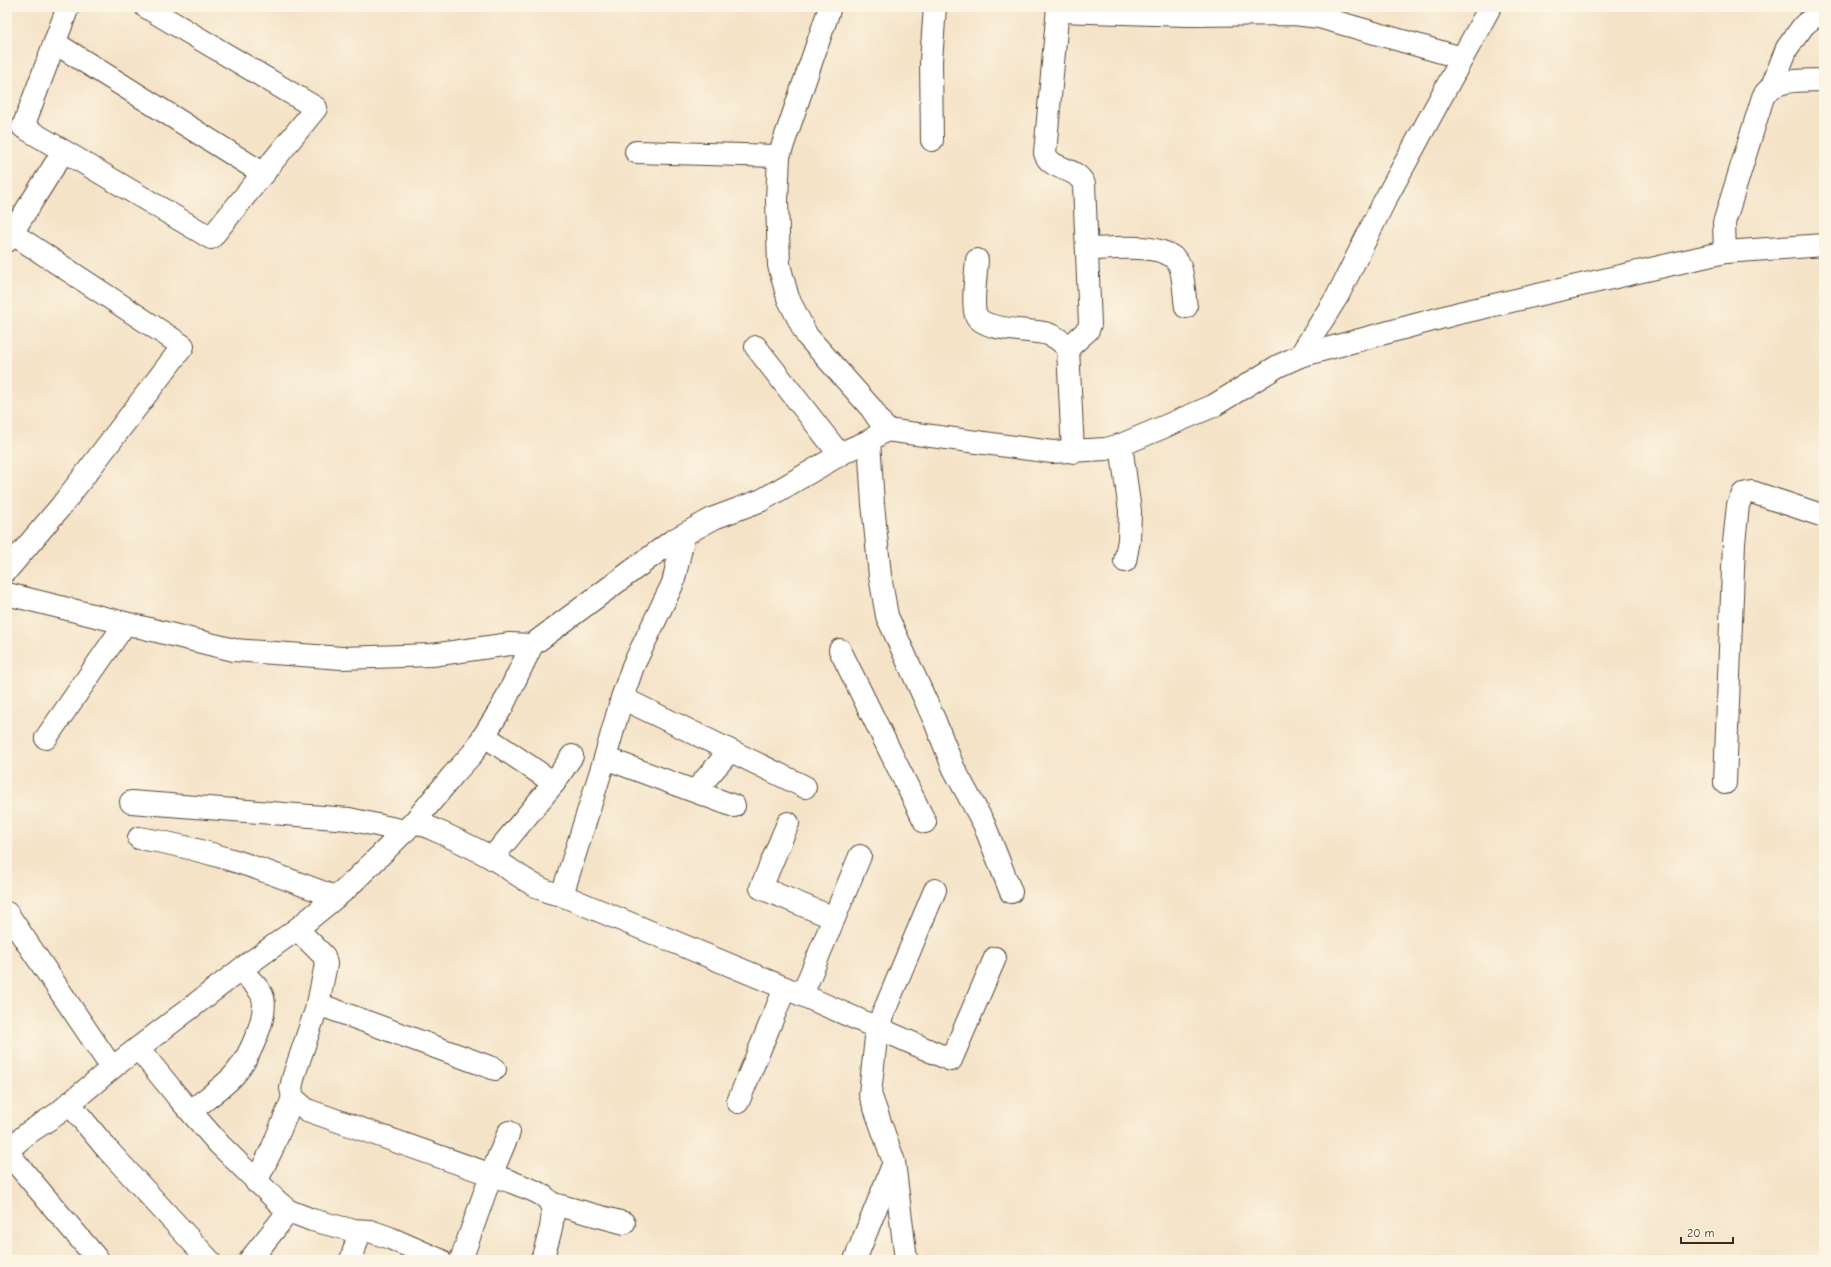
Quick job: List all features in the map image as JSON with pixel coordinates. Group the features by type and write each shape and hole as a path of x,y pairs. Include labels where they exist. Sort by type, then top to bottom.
{"street":[{"path":"68,7 23,127 211,238 316,108 146,7"},
{"path":"830,7 779,156 777,200 779,265 788,298 807,336 871,408 878,436 873,504 880,576 887,616 934,719 954,769 984,824 1011,892"},
{"path":"932,140 931,61 935,7"},
{"path":"1300,356 1338,295 1384,202 1490,7"},
{"path":"1068,348 1088,330 1090,324 1088,249 1084,184 1081,177 1075,172 1052,164 1046,158 1045,152 1058,9 1187,15 1294,14 1319,17 1462,58"},
{"path":"1772,86 1787,48 1804,25 1824,10"},
{"path":"54,43 264,174"},
{"path":"1725,252 1724,223 1766,90 1772,86 1786,82 1824,80"},
{"path":"636,152 779,156"},
{"path":"7,570 62,505 183,346 9,235 61,155"},
{"path":"98,1260 7,1152 138,1048 240,970 297,929 335,897 410,826 452,775 473,754 486,736 502,707 532,645 672,541 714,518 762,500 840,455 878,436 1052,452 1106,449 1121,445 1213,406 1278,366 1300,356 1459,313 1725,252 1824,245"},
{"path":"1088,249 1149,249 1164,251 1174,257 1180,266 1186,307"},
{"path":"977,260 974,305 976,316 981,321 996,327 1050,334 1059,339 1068,348 1073,452"},
{"path":"756,347 840,455"},
{"path":"1121,445 1130,511 1129,540 1125,561"},
{"path":"1725,783 1734,543 1738,505 1743,494 1752,492 1824,516"},
{"path":"559,894 565,888 633,666 673,583 684,535"},
{"path":"7,594 234,650 342,658 432,655 510,644 532,645"},
{"path":"46,738 125,624"},
{"path":"840,650 925,822"},
{"path":"622,698 805,787"},
{"path":"486,736 554,783"},
{"path":"695,791 730,751"},
{"path":"492,858 554,783 572,756"},
{"path":"606,758 734,806"},
{"path":"131,802 349,819 410,826 492,858 521,877 551,893 559,894 793,991 951,1060 995,958"},
{"path":"788,823 761,888 834,918"},
{"path":"139,838 194,849 335,897"},
{"path":"738,1102 793,991 834,918 860,856"},
{"path":"906,1260 894,1162 870,1094 877,1028 935,890"},
{"path":"7,913 112,1068"},
{"path":"256,1182 272,1149 293,1098 291,1088 294,1075 318,1004 325,968 325,960 297,929"},
{"path":"191,1111 235,1074 254,1039 263,1017 264,1006 261,992 240,970"},
{"path":"318,1004 495,1069"},
{"path":"138,1048 220,1144 256,1182 289,1211 312,1220 360,1231 370,1231 440,1260"},
{"path":"293,1098 307,1110 491,1175 542,1196 550,1203 624,1223"},
{"path":"69,1104 107,1149 209,1260"},
{"path":"461,1260 491,1175 509,1132"},
{"path":"855,1260 894,1162"},
{"path":"542,1260 553,1217 550,1203"},
{"path":"250,1260 289,1211"},
{"path":"351,1260 360,1231"}]}
